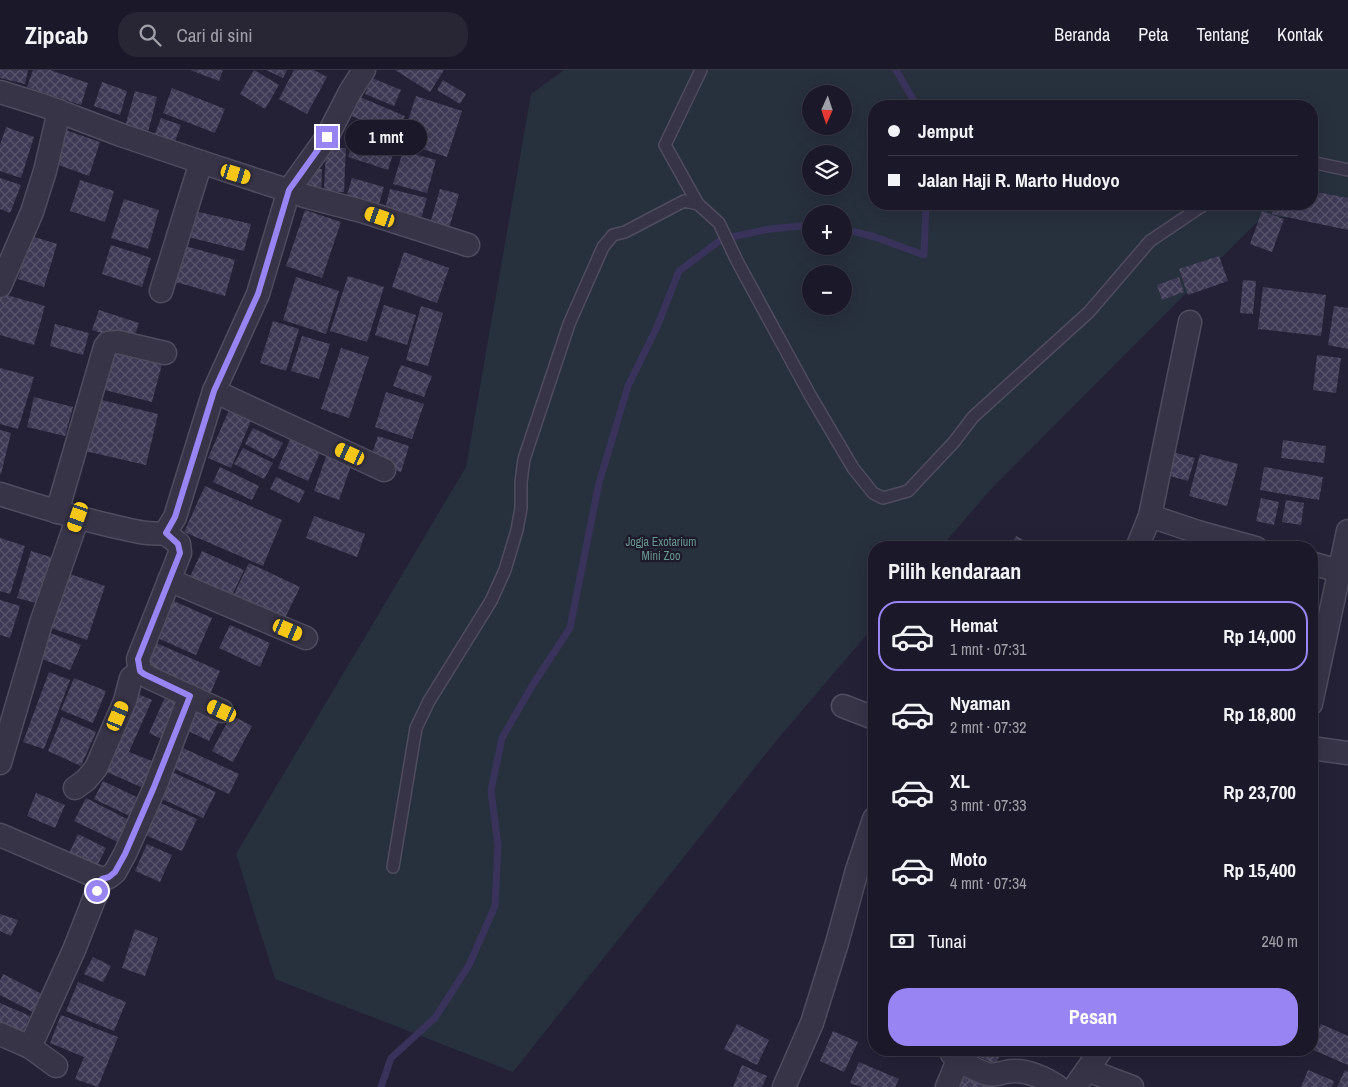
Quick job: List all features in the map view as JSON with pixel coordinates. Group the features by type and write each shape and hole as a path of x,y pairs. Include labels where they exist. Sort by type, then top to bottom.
{"street":[{"path":"166,533 175,517 214,391 258,294 289,190 327,137 350,92 364,70"},
{"path":"0,92 201,162 468,245"},
{"path":"0,286 32,212 45,171 59,112"},
{"path":"161,290 201,162"},
{"path":"1140,541 1150,516 1190,322"},
{"path":"0,763 40,624 105,347 108,343 118,342 165,353"},
{"path":"214,391 384,470"},
{"path":"0,494 67,515 150,534 166,533 178,544 180,553 138,659 140,671 150,678 222,711"},
{"path":"1150,516 1231,541"},
{"path":"1318,672 1348,531"},
{"path":"1318,565 1340,571"},
{"path":"169,580 306,638"},
{"path":"75,788 86,780 96,768 125,701 131,678 140,671"},
{"path":"0,835 102,879 109,877 115,872 125,854 190,696"},
{"path":"843,706 868,716"},
{"path":"1318,749 1348,753"},
{"path":"784,1087 812,1023 868,836"},
{"path":"30,1047 74,950 102,879"},
{"path":"0,1034 30,1047 56,1066"},
{"path":"947,1087 955,1056"},
{"path":"957,1056 987,1074 994,1075 1015,1071 1032,1074 1044,1078 1058,1087"},
{"path":"1097,1056 1081,1078 1132,1087"}],"lane":[{"path":"701,70 665,145 698,204 719,223 810,395 853,468 873,493 883,498 908,490 954,442 973,417 1089,312 1150,241 1196,210"},
{"path":"1318,164 1348,170"},
{"path":"393,867 416,728 429,701 491,600 506,570 521,508 521,482 524,459 569,324 603,247 613,235 625,232 684,201 698,204"}],"green space":[{"name":"Jogja Exotarium Mini Zoo","path":"564,70 1348,70 1348,218 1262,217 992,488 946,541 868,541 868,633 776,741 513,1072 275,979 236,854 466,467 531,94"}],"building":[{"path":"0,70 28,70 25,84 0,78"},
{"path":"33,70 50,70 88,83 81,105 27,87"},
{"path":"190,70 223,70 219,81"},
{"path":"254,70 279,85 265,109 240,94"},
{"path":"266,70 287,70 283,78"},
{"path":"294,70 314,70 327,77 307,114 279,99"},
{"path":"395,70 444,70 430,92"},
{"path":"372,78 401,90 394,106 365,94"},
{"path":"443,80 466,94 460,104 437,90"},
{"path":"102,82 127,91 120,115 94,106"},
{"path":"172,88 225,109 215,133 163,113"},
{"path":"135,91 157,97 146,140 123,134"},
{"path":"355,95 405,116 397,135 347,114"},
{"path":"416,96 462,111 447,157 401,142"},
{"path":"161,118 181,125 173,146 153,139"},
{"path":"6,127 34,137 21,178 0,171 0,145"},
{"path":"357,128 397,141 388,170 348,157"},
{"path":"65,130 100,142 89,176 53,163"},
{"path":"326,148 346,148 344,192 324,191"},
{"path":"403,151 436,160 427,193 393,184"},
{"path":"305,169 322,169 321,194 304,193"},
{"path":"0,178 21,185 10,213 0,209"},
{"path":"352,178 384,187 377,211 345,202"},
{"path":"80,180 114,191 105,222 70,211"},
{"path":"390,189 427,198 420,222 384,213"},
{"path":"440,189 459,194 448,232 429,227"},
{"path":"1318,192 1348,198 1348,230 1272,214 1273,210 1318,210"},
{"path":"124,199 159,210 148,249 111,238"},
{"path":"190,210 251,224 244,251 184,236"},
{"path":"305,210 341,222 322,278 286,266"},
{"path":"1262,211 1284,219 1272,252 1250,244"},
{"path":"31,236 57,244 44,287 18,279"},
{"path":"111,245 151,258 142,287 102,274"},
{"path":"182,245 235,260 225,296 172,281"},
{"path":"404,252 449,268 437,303 392,287"},
{"path":"1219,256 1228,281 1188,295 1179,269"},
{"path":"348,276 384,287 367,342 330,331"},
{"path":"296,277 339,291 326,334 283,320"},
{"path":"1179,277 1184,292 1162,300 1157,285"},
{"path":"1243,280 1256,281 1253,314 1240,313"},
{"path":"1263,287 1326,295 1321,336 1258,329"},
{"path":"0,293 45,306 34,345 0,335"},
{"path":"384,305 416,315 407,345 375,335"},
{"path":"421,306 443,313 428,366 406,360"},
{"path":"1334,306 1348,308 1348,349 1328,345"},
{"path":"99,310 139,323 132,343 92,330"},
{"path":"273,321 299,329 286,371 260,363"},
{"path":"55,324 89,333 83,355 50,346"},
{"path":"302,336 330,344 319,379 291,371"},
{"path":"341,348 369,357 349,418 321,409"},
{"path":"111,351 162,364 152,402 101,389"},
{"path":"1317,355 1341,358 1336,393 1313,390"},
{"path":"401,365 432,376 424,397 393,386"},
{"path":"0,368 34,377 18,429 0,424"},
{"path":"386,392 424,404 412,439 375,427"},
{"path":"34,397 73,407 65,436 27,427"},
{"path":"98,399 158,414 146,465 85,451"},
{"path":"230,408 252,418 231,468 208,458"},
{"path":"253,428 283,443 274,459 245,444"},
{"path":"0,430 11,433 1,474 0,474"},
{"path":"292,435 322,448 308,481 278,468"},
{"path":"378,436 409,446 401,472 369,462"},
{"path":"1283,440 1326,446 1324,463 1281,458"},
{"path":"243,448 273,463 264,479 234,464"},
{"path":"1172,452 1195,458 1188,481 1166,475"},
{"path":"327,454 352,463 339,500 314,491"},
{"path":"1200,454 1238,464 1227,506 1189,496"},
{"path":"220,467 259,486 252,500 213,482"},
{"path":"1264,467 1323,477 1319,500 1260,490"},
{"path":"276,477 305,491 299,503 270,489"},
{"path":"205,486 282,520 263,566 184,532"},
{"path":"1261,498 1279,502 1274,525 1256,521"},
{"path":"1286,500 1304,503 1301,525 1282,522"},
{"path":"314,516 365,534 357,557 306,538"},
{"path":"1016,536 1025,541 1014,541"},
{"path":"0,538 25,546 10,594 0,591"},
{"path":"31,551 54,558 40,604 17,598"},
{"path":"202,551 244,570 229,602 187,583"},
{"path":"249,563 300,587 284,620 233,596"},
{"path":"67,573 105,586 87,640 48,627"},
{"path":"165,597 212,618 196,655 148,634"},
{"path":"0,600 20,606 10,638 0,635"},
{"path":"230,625 270,643 260,667 219,648"},
{"path":"48,632 81,645 70,670 37,657"},
{"path":"154,642 220,671 208,699 142,670"},
{"path":"49,672 70,680 44,749 23,742"},
{"path":"74,678 106,691 93,723 61,710"},
{"path":"133,692 152,700 129,752 162,765 150,791 100,769"},
{"path":"166,695 185,704 168,742 149,733"},
{"path":"198,703 222,715 209,741 184,729"},
{"path":"231,715 252,726 233,762 212,751"},
{"path":"62,717 96,732 81,766 48,751"},
{"path":"179,746 239,774 229,794 169,766"},
{"path":"170,771 216,792 203,818 158,797"},
{"path":"103,781 143,800 134,818 94,799"},
{"path":"36,793 65,805 55,828 27,816"},
{"path":"86,798 133,822 122,844 74,821"},
{"path":"156,801 197,819 182,851 141,833"},
{"path":"78,834 106,848 94,872 67,858"},
{"path":"147,844 172,855 160,882 135,871"},
{"path":"0,914 18,920 11,936 0,931"},
{"path":"135,929 158,938 145,976 122,968"},
{"path":"93,957 111,966 103,982 84,974"},
{"path":"3,974 42,994 33,1012 0,995 0,981"},
{"path":"78,982 126,1002 114,1031 66,1011"},
{"path":"0,1003 30,1016 21,1036 0,1027"},
{"path":"61,1015 118,1037 98,1087 75,1079 84,1057 50,1043"},
{"path":"737,1024 769,1040 757,1065 724,1049"},
{"path":"1321,1024 1348,1036 1348,1065 1318,1052 1318,1030"},
{"path":"833,1031 858,1042 844,1072 820,1061"},
{"path":"977,1056 999,1056 996,1064"},
{"path":"859,1062 899,1079 895,1087 861,1087 850,1083"},
{"path":"742,1065 767,1076 762,1087 733,1087"},
{"path":"1308,1070 1334,1081 1332,1087 1301,1087"},
{"path":"1345,1070 1348,1072 1348,1087 1337,1087"},
{"path":"962,1074 991,1087 956,1087"}],"waterway":[{"path":"896,70 914,100"},
{"path":"852,231 875,237 924,255 926,210"},
{"path":"381,1087 391,1058 435,1018 469,965 495,906 498,845 491,791 502,738 532,686 570,628 599,483 628,386 657,327 679,271 722,239 770,229 802,226"}],"route":[{"path":"97,891 102,879 109,877 115,872 125,854 179,727 190,696 150,678 140,671 139,667 138,659 180,553 178,544 166,533 175,517 214,391 258,294 289,190 327,137"}]}
